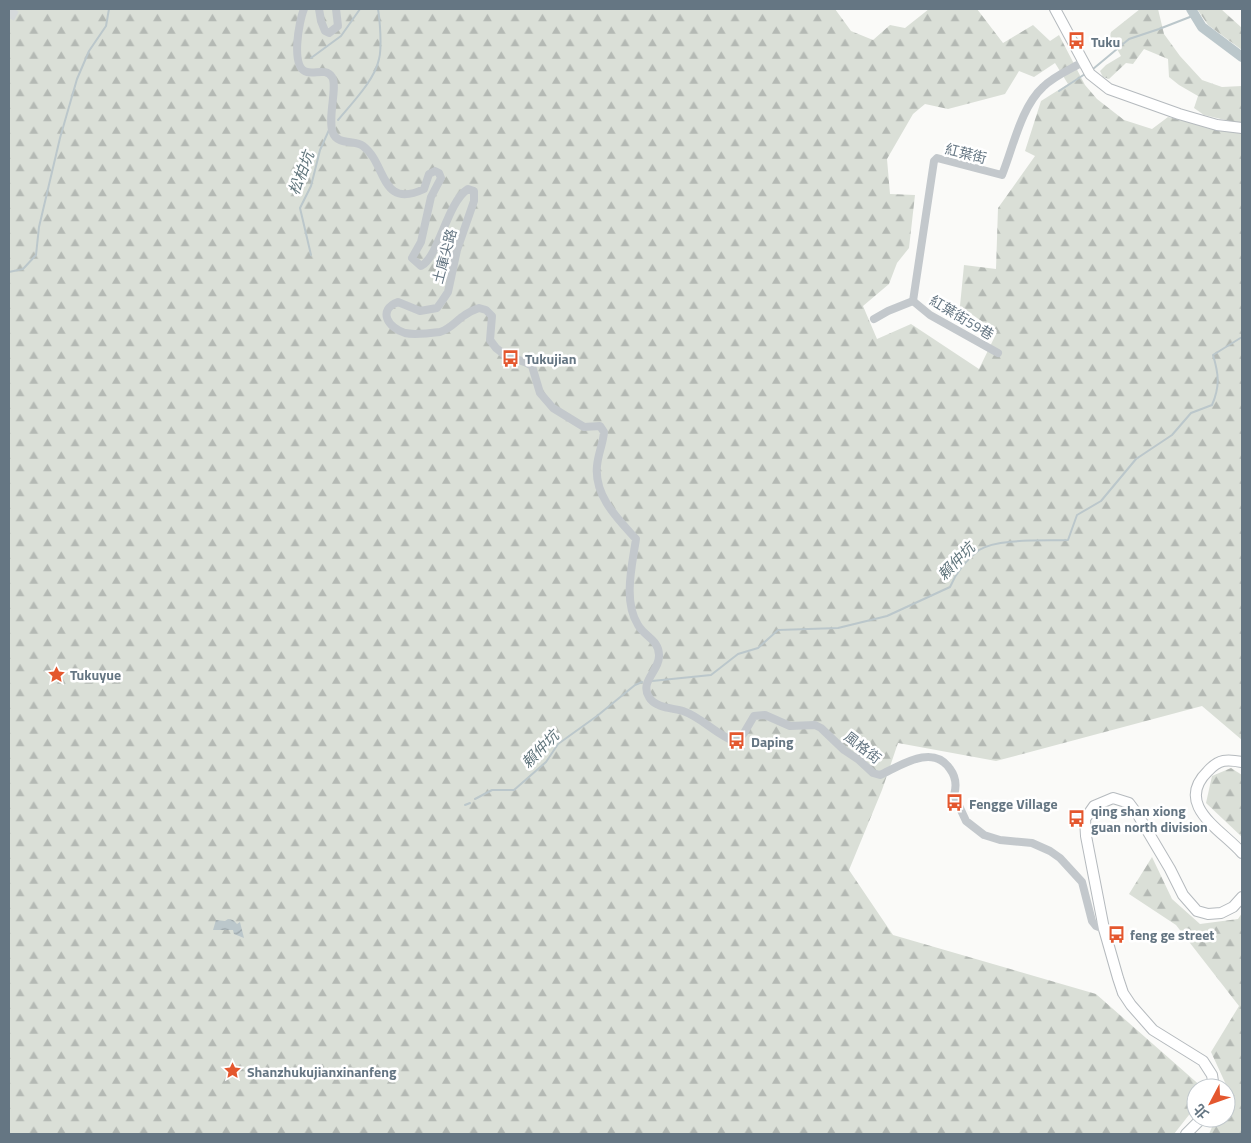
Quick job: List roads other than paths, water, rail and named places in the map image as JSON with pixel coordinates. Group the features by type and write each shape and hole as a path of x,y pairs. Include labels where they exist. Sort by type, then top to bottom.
{"main road":[{"path":"1055,9 1090,74 1109,89 1179,114 1217,125 1242,128"},
{"path":"1242,762 1228,759 1214,765 1202,777 1196,794 1198,809 1242,853"},
{"path":"1212,1078 1203,1061 1153,1030 1123,993 1104,929 1086,836 1085,819 1094,806 1113,798 1129,803 1170,869 1183,895 1197,910 1208,914 1222,913 1233,907 1242,897"}],"street":[{"name":"土庫尖路","path":"304,9 301,15 298,40 299,66 308,72 324,72 331,76 334,82 331,113 332,132 335,137 340,140 360,144 367,149 373,156 388,187 393,191 410,194 419,192 424,189 430,174 434,171 439,173 441,178 431,197 421,242 412,258 415,262 421,266 426,263 462,193 468,189 474,191 474,201 457,250 448,292 437,308 430,310 420,311 398,302 387,311 387,320 390,325 405,333 440,332 453,326 470,311 479,308 486,310 492,316 490,340 505,356 532,366 540,393 549,405 584,427 600,426 602,428 604,440 598,457 597,479 612,512 636,539 630,604 638,626 654,640 660,654 659,661 647,681 649,699 659,705 693,715 728,739 736,742"},
{"path":"320,9 321,21 325,31 329,33 338,26 336,9"},
{"name":"紅葉街","path":"913,301 934,161 937,158 1002,175 1026,110 1033,98 1052,79 1083,62"},
{"path":"874,319 913,301"},
{"name":"紅葉街59巷","path":"913,301 930,315 998,353"},
{"name":"風格街","path":"736,742 744,734 754,716 759,714 790,726 815,725 844,750 873,772 880,775 910,759 920,757 939,758 953,773 957,786 954,795 966,821 984,835 1000,840 1032,843 1050,850 1082,882 1092,921 1096,926 1104,929"}],"water":[{"path":"228,919 233,920 237,924 240,922 244,938 234,934 233,930 213,930 216,920 225,921"}],"waterway":[{"path":"9,272 23,269 36,255 39,227 60,138 77,79 89,51 106,26 109,9"},
{"path":"311,58 341,36 360,9"},
{"name":"松柏坑","path":"338,120 362,91 377,67 380,48 378,9"},
{"path":"1191,9 1202,27 1242,57"},
{"path":"1093,69 1129,39 1195,15"},
{"path":"1059,91 1085,74"},
{"name":"松柏坑","path":"311,255 300,208 311,186 320,150 329,130"},
{"name":"賴仲坑","path":"652,681 711,675 738,654 758,648 778,630 838,628 887,616 950,587 966,562 979,550 987,546 1035,540 1068,540 1077,515 1101,501 1136,459 1172,435 1191,413 1212,405 1218,380 1213,355 1242,337"},
{"name":"賴仲坑","path":"475,799 492,790 514,790 546,762 558,744 635,685 642,682"},
{"name":"賴仲坑","path":"465,805 470,803"}],"tunnel":[{"path":"9,18 14,9"}],"place":[{"name":"Tuku","path":"1077,41"},
{"name":"Tukujian","path":"511,358"},
{"name":"Tukuyue","path":"56,674"},
{"name":"Daping","path":"737,741"},
{"name":"Fengge Village","path":"955,803"},
{"name":"qing shan xiong guan north division","path":"1077,818"},
{"name":"feng ge street","path":"1116,934"},
{"name":"Shanzhukujianxinanfeng","path":"233,1071"}]}
